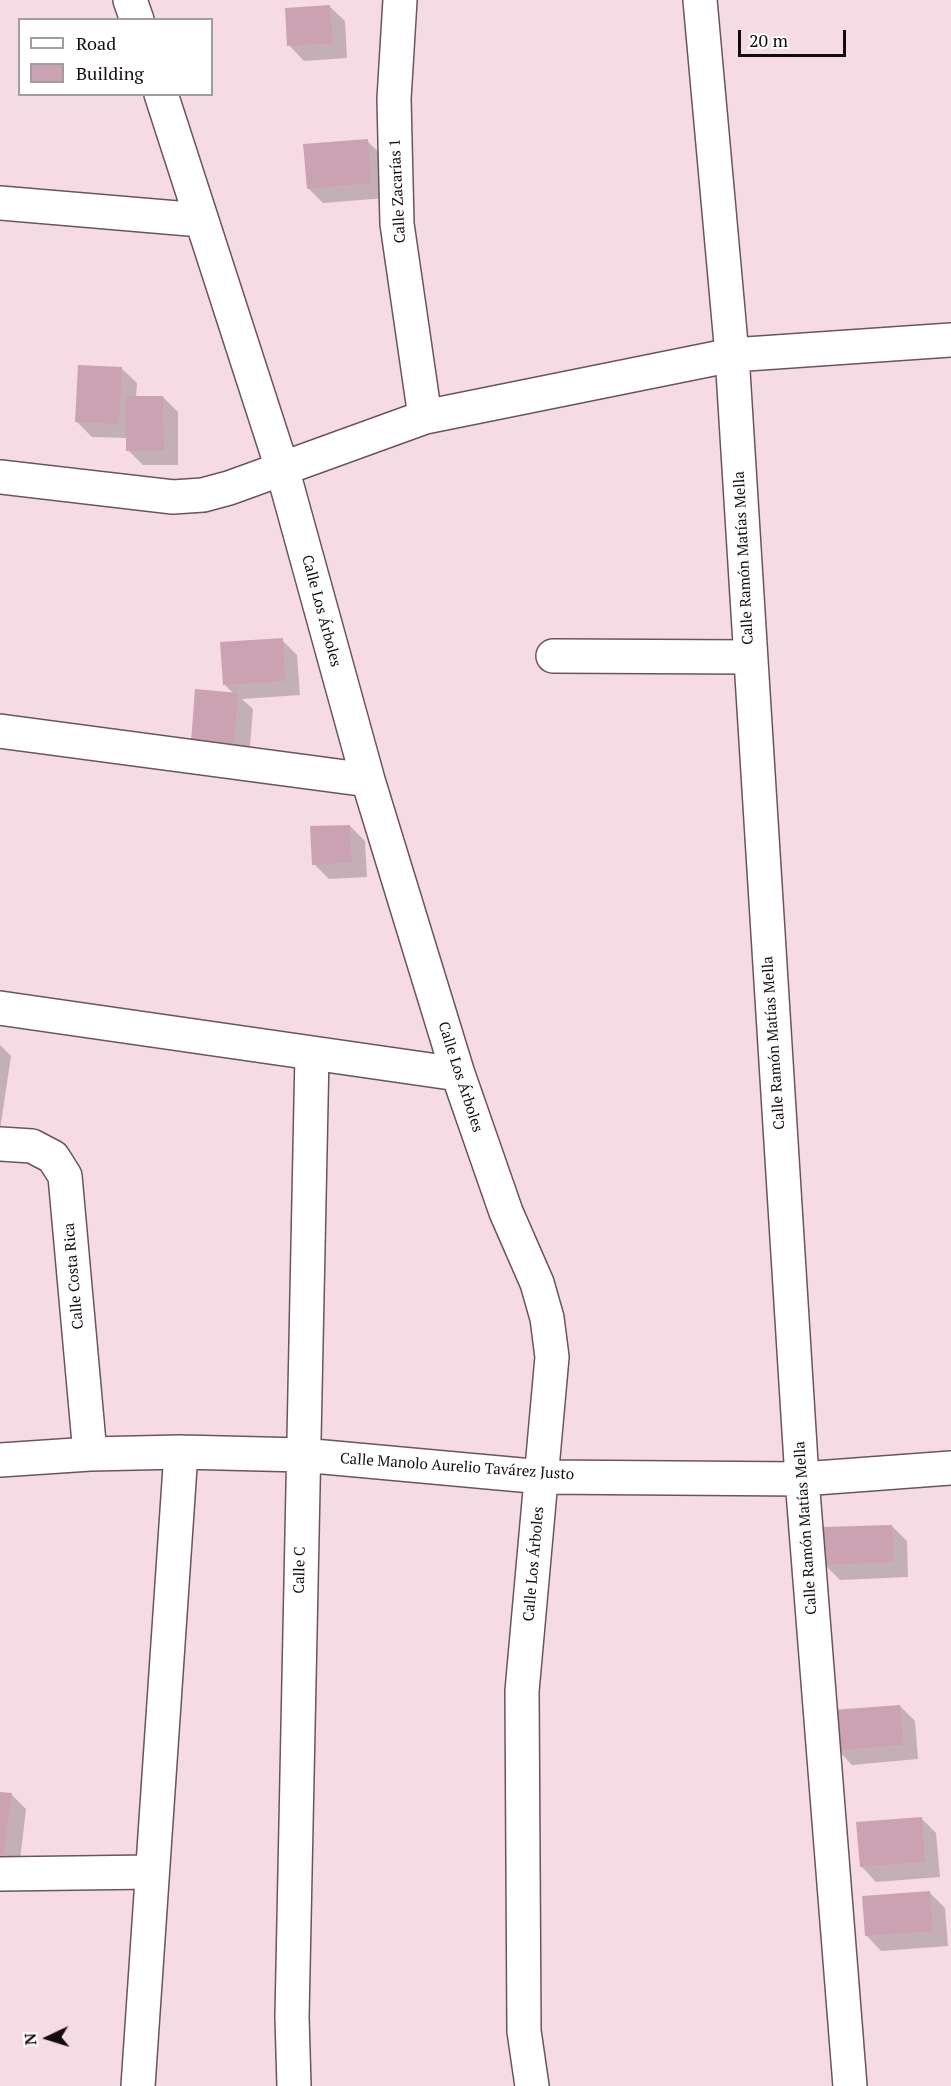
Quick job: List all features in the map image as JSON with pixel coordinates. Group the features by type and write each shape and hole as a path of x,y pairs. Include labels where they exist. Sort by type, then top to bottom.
{"street":[{"path":"130,0 135,18"},
{"name":"Calle Zacarías 1","path":"399,0 394,99 397,224 426,417"},
{"name":"Calle Ramón Matías Mella","path":"700,0 732,355 802,1479 850,2086"},
{"name":"Calle Los Árboles","path":"162,96 282,468 368,780 458,1074 506,1212 537,1283 548,1318 552,1358 522,1691 524,2031 532,2086"},
{"path":"0,203 201,220"},
{"path":"0,477 173,497 203,495 229,488 426,417 732,355 951,340"},
{"path":"553,656 750,657"},
{"path":"0,732 368,780"},
{"path":"0,1008 458,1074"},
{"name":"Calle C","path":"294,2086 292,2005 312,1054"},
{"name":"Calle Costa Rica","path":"0,1144 32,1146 53,1157 65,1176 90,1454"},
{"path":"138,2086 181,1452"},
{"name":"Calle Manolo Aurelio Tavárez Justo","path":"0,1460 90,1454 181,1452 302,1455 543,1477 802,1479 951,1468"},
{"path":"0,1874 152,1872"}],"building":[{"path":"330,5 333,43 287,46 285,8"},
{"path":"368,139 371,183 307,189 303,144"},
{"path":"78,365 122,367 119,424 75,422"},
{"path":"126,396 163,396 164,450 126,451"},
{"path":"283,638 285,681 223,685 220,642"},
{"path":"195,689 238,693 234,745 191,742"},
{"path":"350,825 352,862 312,865 310,826"},
{"path":"892,1525 894,1562 823,1565 822,1527"},
{"path":"900,1705 904,1745 835,1750 832,1710"},
{"path":"0,1792 12,1793 4,1855 0,1854"},
{"path":"922,1817 925,1862 860,1867 856,1822"},
{"path":"930,1891 933,1931 865,1936 862,1896"}]}
